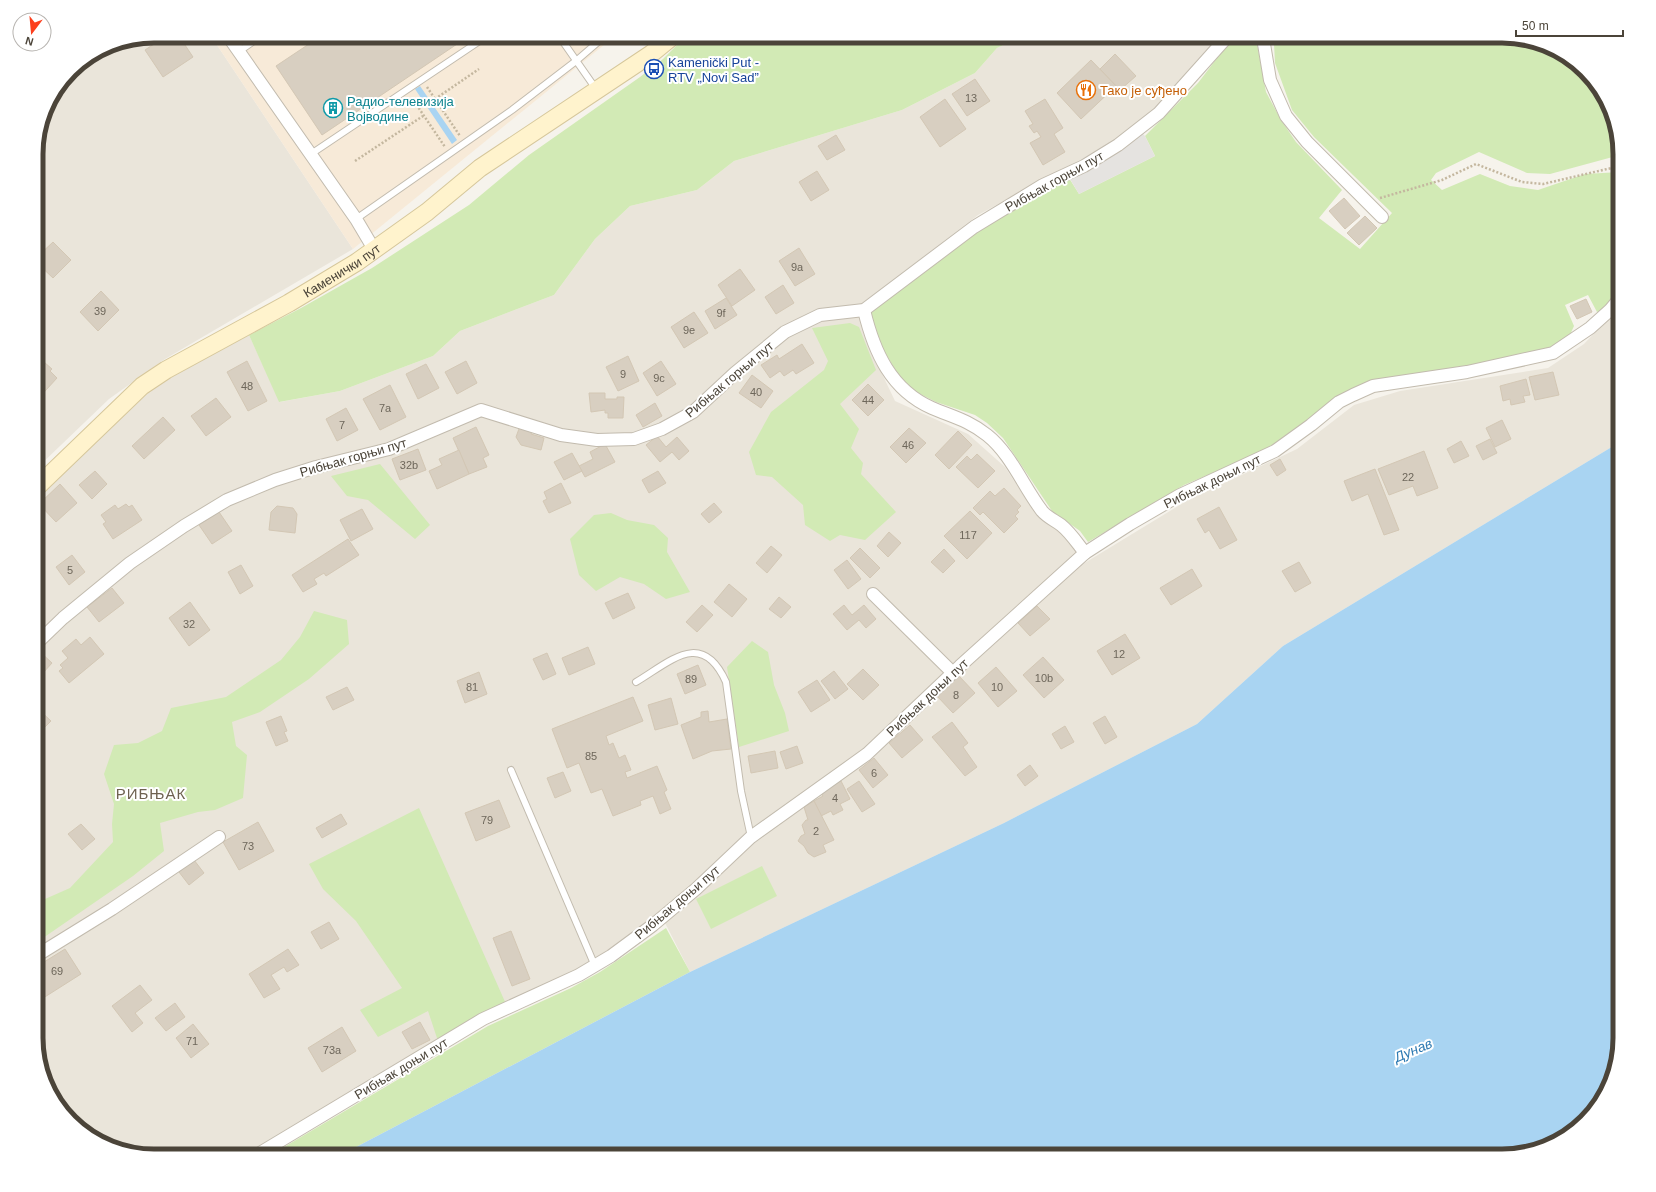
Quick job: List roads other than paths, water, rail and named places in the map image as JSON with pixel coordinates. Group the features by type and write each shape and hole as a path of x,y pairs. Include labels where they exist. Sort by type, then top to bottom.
{"main road":[{"name":"Каменички пут","path":"651,54 658,43"},
{"name":"Каменички пут","path":"43,481 142,386 166,370 289,303 375,251 480,168 651,54 664,43"}],"street":[{"path":"232,43 356,219 375,251"},
{"name":"Рибњак горњи пут","path":"43,637 63,618 130,562 184,526 227,500 275,480 316,467 388,449 481,410 561,435 598,440 634,439 662,429 693,412 735,373 785,332 820,315 864,310 974,227 1043,186 1084,166 1118,145 1159,113 1222,43"},
{"path":"1266,43 1270,80 1286,116 1307,142 1382,217"},
{"name":"Рибњак доњи пут","path":"267,1149 483,1020 579,975 611,956 653,925 696,889 752,837 867,754 953,672 1084,553 1180,495 1275,451 1339,402 1353,395 1373,386 1467,372 1553,353 1590,328 1613,306"},
{"path":"864,310 876,347 884,365 897,384 911,396 931,408 969,421 988,435 1001,449 1042,512 1072,536 1084,553"},
{"path":"873,594 953,672"},
{"path":"43,952 112,909 219,837"}],"lane":[{"path":"238,52 251,43"},
{"path":"311,154 477,43"},
{"path":"564,43 597,90"},
{"path":"356,219 506,114 576,61 597,43"},
{"path":"636,682 689,653 705,655 712,660 720,670 726,682 741,791 752,837"},
{"path":"511,770 595,966"}],"water":[{"path":"420,86 457,140 452,144 415,89"},
{"name":"Дунав","path":"1613,446 1612,1053 1605,1081 1590,1106 1581,1117 1551,1138 1531,1145 1502,1149 352,1149 690,972 1004,823 1197,724 1283,646"}],"place":[{"name":"Kamenički Put - RTV „Novi Sad”","path":"654,69"},
{"name":"Тако је суђено","path":"1086,90"},
{"name":"Радио-телевизија Војводине","path":"333,108"}],"district":[{"name":"РИБЊАК","path":"151,794"}]}
